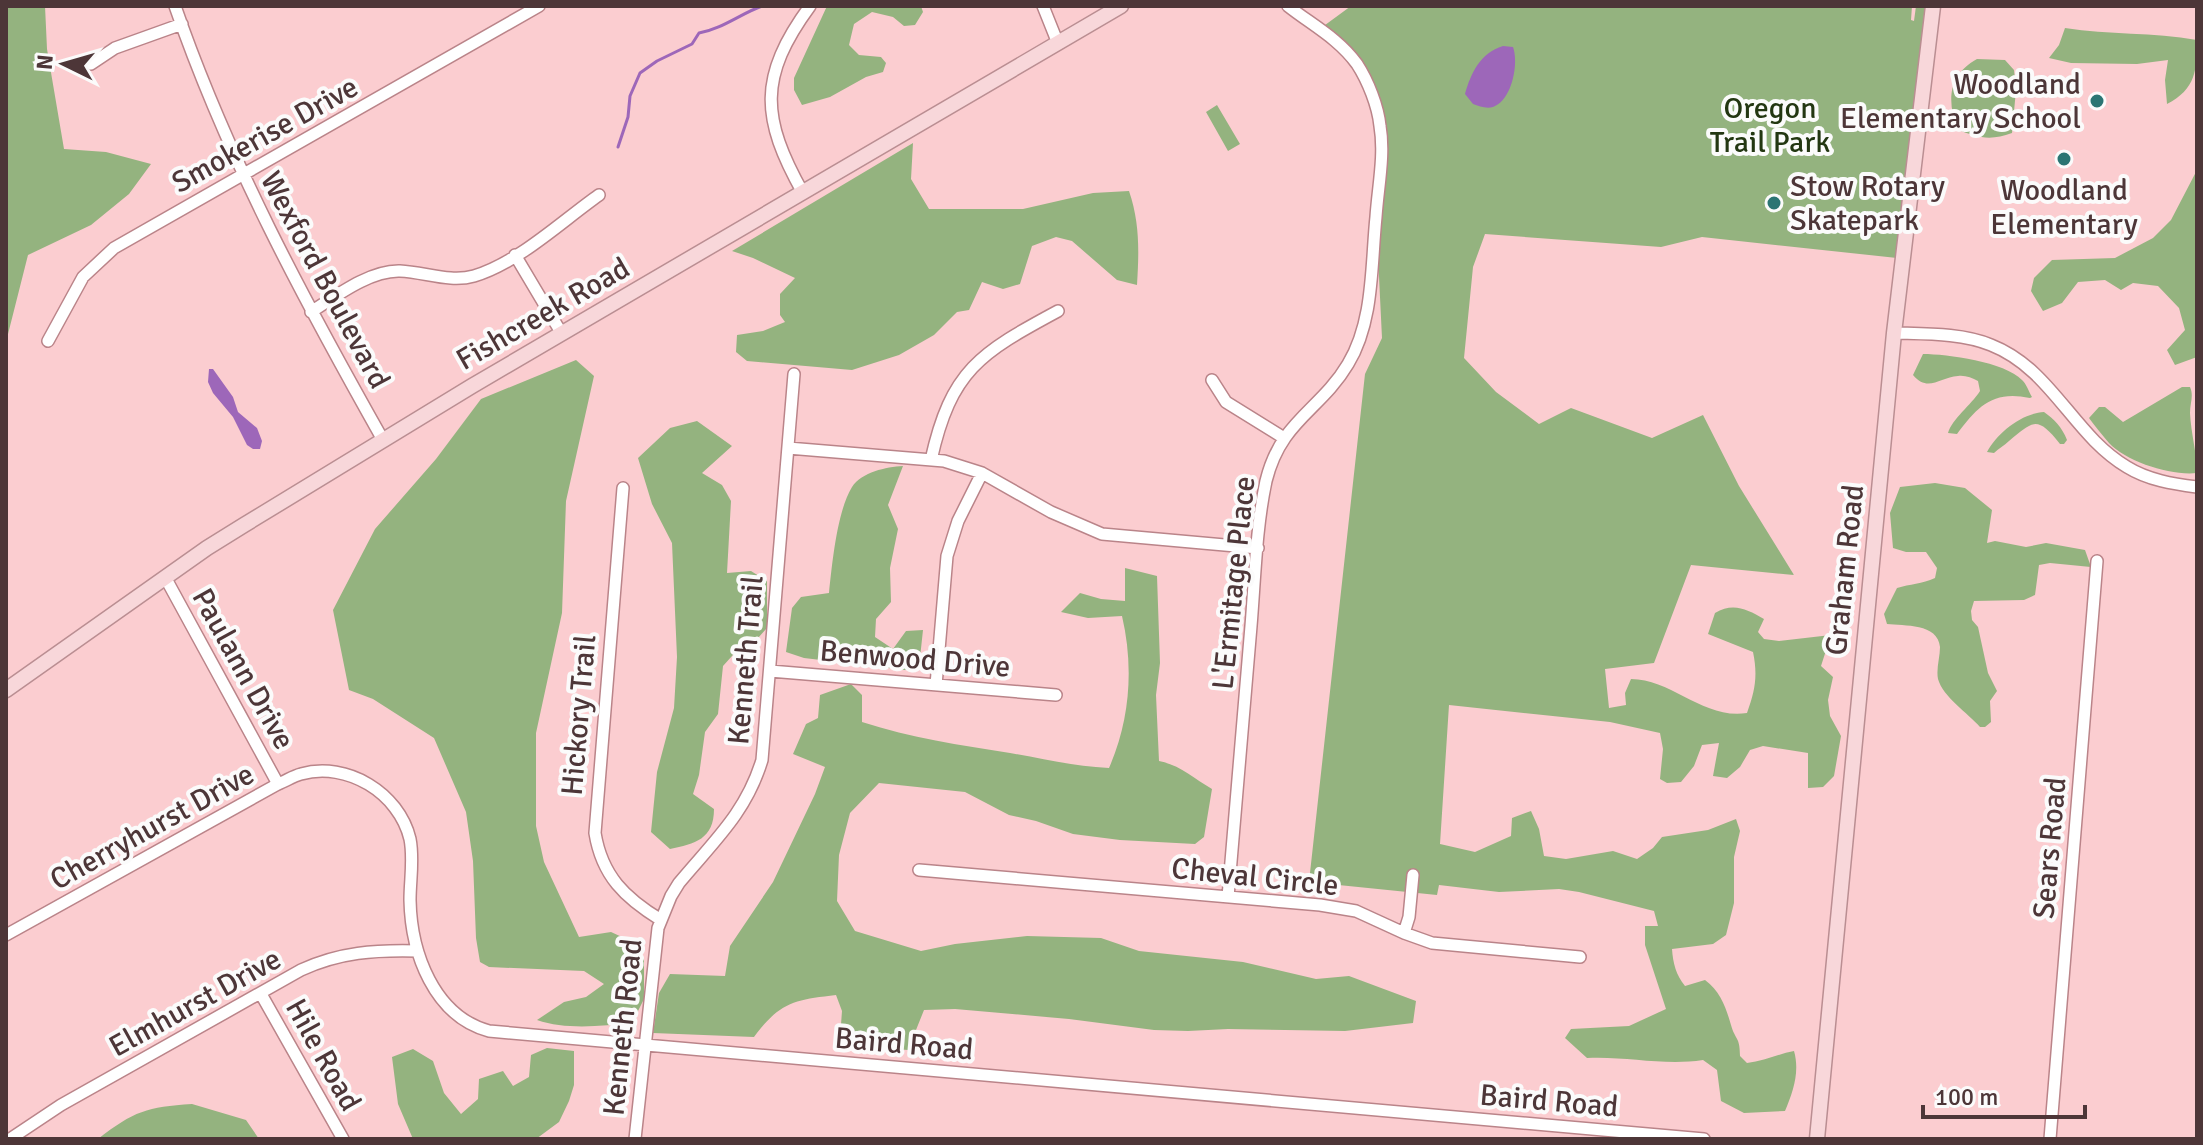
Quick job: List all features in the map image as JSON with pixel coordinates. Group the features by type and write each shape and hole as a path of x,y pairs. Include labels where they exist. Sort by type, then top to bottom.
{"main road":[{"name":"Fishcreek Road","path":"6,690 207,548 383,440 1121,6"},
{"name":"Graham Road","path":"1817,1139 1894,333 1933,6"}],"street":[{"name":"Wexford Boulevard","path":"175,6 243,174 311,312 383,440"},
{"name":"Smokerise Drive","path":"48,341 83,277 98,261 132,238 539,6"},
{"path":"803,193 785,162 774,131 771,91 780,55 810,6"},
{"path":"1043,6 1057,41"},
{"name":"L'Ermitage Place","path":"1228,897 1266,483 1271,463 1284,438 1338,378 1359,340 1368,296 1381,146 1380,125 1373,100 1357,65 1328,33 1288,6"},
{"path":"91,64 115,48 182,24"},
{"path":"311,312 380,274 393,271 459,279 484,272 515,255 599,195"},
{"path":"515,255 562,334"},
{"path":"393,271 401,282"},
{"path":"931,460 946,407 972,368 999,344 1058,311"},
{"path":"1894,333 1959,337 1993,345 2047,383 2085,431 2123,465 2158,480 2197,487"},
{"name":"Kenneth Trail","path":"661,920 679,883 729,827 753,788 762,760 794,374"},
{"path":"1212,380 1226,402 1284,438"},
{"path":"788,448 931,460 982,473 1051,512 1102,534 1258,548"},
{"path":"936,685 947,556 958,521 982,473"},
{"name":"Hickory Trail","path":"623,488 595,833 601,858 618,887 638,906 661,920"},
{"name":"Sears Road","path":"2050,1139 2097,561"},
{"name":"Paulann Drive","path":"165,577 278,784"},
{"name":"Benwood Drive","path":"770,671 1056,695"},
{"name":"Baird Road","path":"278,784 301,774 336,772 369,784 397,809 407,828 411,845 410,901 417,951 441,998 463,1021 475,1027 511,1035 1704,1139"},
{"name":"Cherryhurst Drive","path":"6,935 278,784"},
{"name":"Cheval Circle","path":"919,870 1345,909 1432,943 1580,957"},
{"path":"1404,933 1409,917 1413,875"},
{"name":"Kenneth Road","path":"635,1139 654,950 661,920"},
{"name":"Elmhurst Drive","path":"10,1139 61,1105 301,970 330,958 372,950 417,951"},
{"name":"Hile Road","path":"261,994 343,1139"}],"green space":[{"path":"6,6 45,6 47,49 64,149 106,152 151,164 129,194 91,225 28,255 6,342"},
{"path":"827,6 921,6 923,12 915,25 904,26 893,17 872,12 854,24 849,45 859,55 881,57 886,63 883,72 866,77 830,97 802,105 794,90 794,78"},
{"name":"Oregon Trail Park","path":"1351,6 1912,6 1911,20 1914,21 1916,6 1925,6 1897,258 1702,237 1661,247 1485,234 1473,267 1464,358 1496,392 1539,424 1571,408 1652,438 1703,415 1739,486 1794,575 1691,565 1654,663 1605,669 1609,708 1626,705 1625,693 1631,679 1660,685 1716,711 1747,713 1755,683 1753,652 1708,634 1715,613 1740,608 1764,619 1758,632 1764,639 1779,641 1831,635 1821,666 1833,677 1828,700 1830,716 1841,736 1834,776 1823,787 1808,788 1808,753 1763,746 1750,750 1740,767 1727,778 1713,776 1719,743 1702,745 1694,766 1681,782 1667,783 1660,779 1663,749 1660,733 1610,722 1449,705 1440,844 1475,852 1511,836 1512,818 1531,811 1539,829 1544,856 1566,859 1613,851 1637,859 1662,837 1708,830 1736,819 1740,831 1734,857 1734,903 1726,935 1713,944 1672,949 1673,959 1685,986 1705,980 1719,995 1738,1041 1740,1056 1747,1063 1794,1051 1796,1074 1785,1111 1744,1113 1721,1101 1717,1070 1703,1060 1674,1062 1587,1058 1565,1038 1571,1029 1629,1026 1666,1009 1645,945 1645,926 1658,926 1654,911 1559,889 1499,892 1439,885 1437,895 1309,882 1365,374 1382,338 1376,215 1381,146 1366,83 1321,28"},
{"path":"2065,28 2197,40 2193,78 2184,92 2167,104 2165,80 2168,60 2137,64 2071,63 2049,58 2059,45"},
{"path":"1977,59 2005,60 2014,70 2016,90 2012,133 1984,137 1957,129 1952,89 1960,73"},
{"path":"1217,105 1240,144 1228,151 1206,112"},
{"path":"913,143 911,179 929,209 1023,209 1093,193 1129,191 1138,238 1137,285 1117,280 1072,241 1056,237 1032,246 1020,284 1003,289 982,282 969,310 957,312 934,335 899,355 852,370 747,361 736,352 737,335 763,331 785,322 780,315 780,294 795,278 732,251"},
{"path":"2197,170 2197,357 2175,365 2167,350 2185,330 2179,308 2158,286 2133,283 2121,290 2105,280 2078,282 2062,303 2043,311 2031,291 2034,278 2052,260 2115,258 2153,238 2171,220"},
{"path":"1923,354 1960,357 2003,368 2023,381 2032,397 1996,398 1972,415 1957,434 1948,433 1953,422 1980,391 1978,381 1961,376 1924,383 1913,375"},
{"path":"576,360 594,376 566,501 562,613 536,733 536,826 544,862 579,937 611,932 635,943 644,958 644,999 632,1023 584,1026 537,1020 564,1002 586,997 604,984 584,971 489,967 480,962 473,861 466,812 434,738 373,699 349,690 333,610 375,529 436,459 481,399"},
{"path":"2182,387 2190,387 2191,390 2190,413 2197,473 2162,470 2138,462 2109,443 2089,418 2099,407 2105,407 2123,422"},
{"path":"2044,412 2063,431 2067,440 2064,444 2060,444 2046,428 2035,424 1994,453 1987,452 2011,425 2027,416"},
{"path":"697,421 732,446 702,473 722,485 731,501 727,573 751,571 767,581 767,628 758,638 741,646 723,666 718,714 705,732 693,794 714,809 711,827 695,842 670,849 651,832 657,772 674,708 677,657 672,543 652,504 638,458 670,428"},
{"path":"903,466 888,505 898,529 890,568 891,602 876,619 875,637 893,649 906,631 923,630 919,667 905,670 804,658 786,652 792,608 801,597 829,593 839,524 852,487 868,474"},
{"path":"1935,483 1965,488 1992,510 1987,543 1995,541 2026,547 2046,543 2085,550 2091,567 2050,563 2039,565 2035,595 2024,600 1974,601 1972,620 1978,627 1988,673 1997,691 1990,701 1991,722 1985,727 1980,727 1941,686 1938,679 1938,639 1919,627 1887,624 1884,614 1897,588 1935,578 1937,568 1926,552 1906,552 1893,548 1890,513 1900,487"},
{"path":"1125,568 1157,576 1159,761 1180,769 1212,789 1204,837 1195,844 1073,834 1009,815 965,792 879,783 850,813 839,855 837,901 855,931 921,951 1027,936 1101,938 1139,951 1243,962 1316,979 1349,976 1416,1001 1413,1023 1345,1031 1188,1031 955,1009 924,1010 908,1050 855,1046 840,1038 842,1011 836,995 789,1005 772,1016 754,1037 653,1033 659,993 670,974 725,976 730,946 773,882 825,767 793,754 806,724 818,718 820,695 851,684 862,695 862,722 936,740 1109,768 1122,731 1128,693 1128,655 1122,616 1088,618 1061,612 1080,593 1125,601"},
{"path":"547,1048 574,1051 574,1085 559,1122 536,1139 413,1139 398,1104 392,1057 413,1049 433,1061 444,1093 461,1114 478,1099 479,1079 503,1071 513,1086 529,1077 531,1055"},
{"path":"192,1104 246,1120 259,1139 98,1139 142,1112"}],"shaded area":[{"path":"1503,46 1513,47 1515,54 1509,90 1493,107 1473,104 1465,94 1474,71 1482,59"},
{"path":"209,369 213,369 233,397 238,412 257,428 262,441 260,449 247,445 233,417 213,393 208,382"}],"waterway":[{"path":"618,147 628,117 630,96 640,73 692,44 699,33 762,6"}],"place":[{"name":"Woodland Elementary School","path":"2097,101"},
{"name":"Woodland Elementary","path":"2064,159"},
{"name":"Stow Rotary Skatepark","path":"1774,203"}]}
